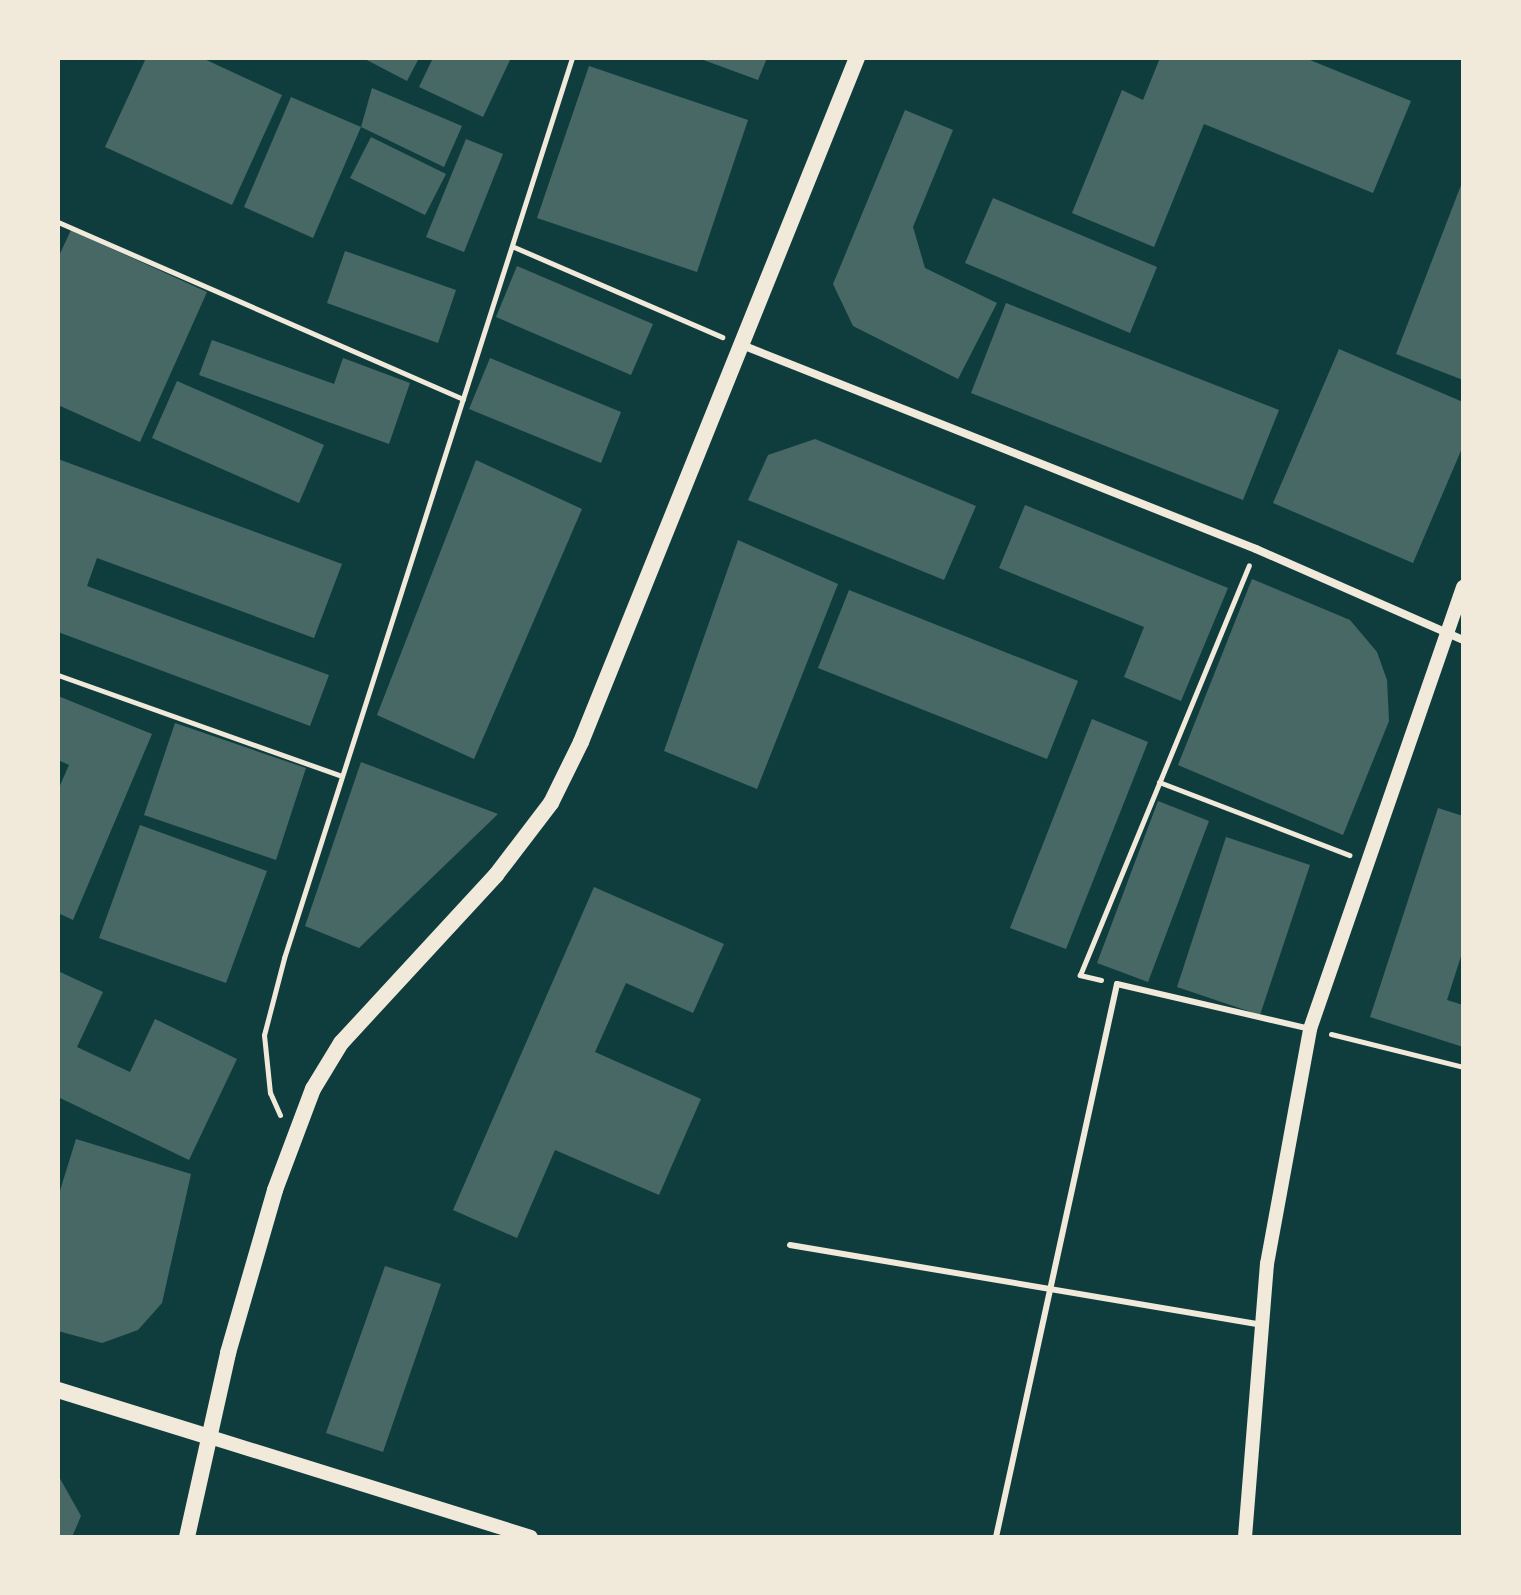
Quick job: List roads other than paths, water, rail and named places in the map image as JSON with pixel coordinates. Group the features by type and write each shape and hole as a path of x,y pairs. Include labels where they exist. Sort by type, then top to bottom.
{"main road":[{"path":"187,1537 228,1353 292,1140 313,1089 341,1043 496,875 551,803 857,58"},
{"path":"58,1390 210,1437"}],"street":[{"path":"741,345 1256,549 1463,640"},
{"path":"1245,1537 1261,1325 1285,1147 1310,1029 1463,587"},
{"path":"210,1437 531,1537"}],"lane":[{"path":"996,1537 1117,984 1310,1029"},
{"path":"790,1245 1261,1325"}]}
